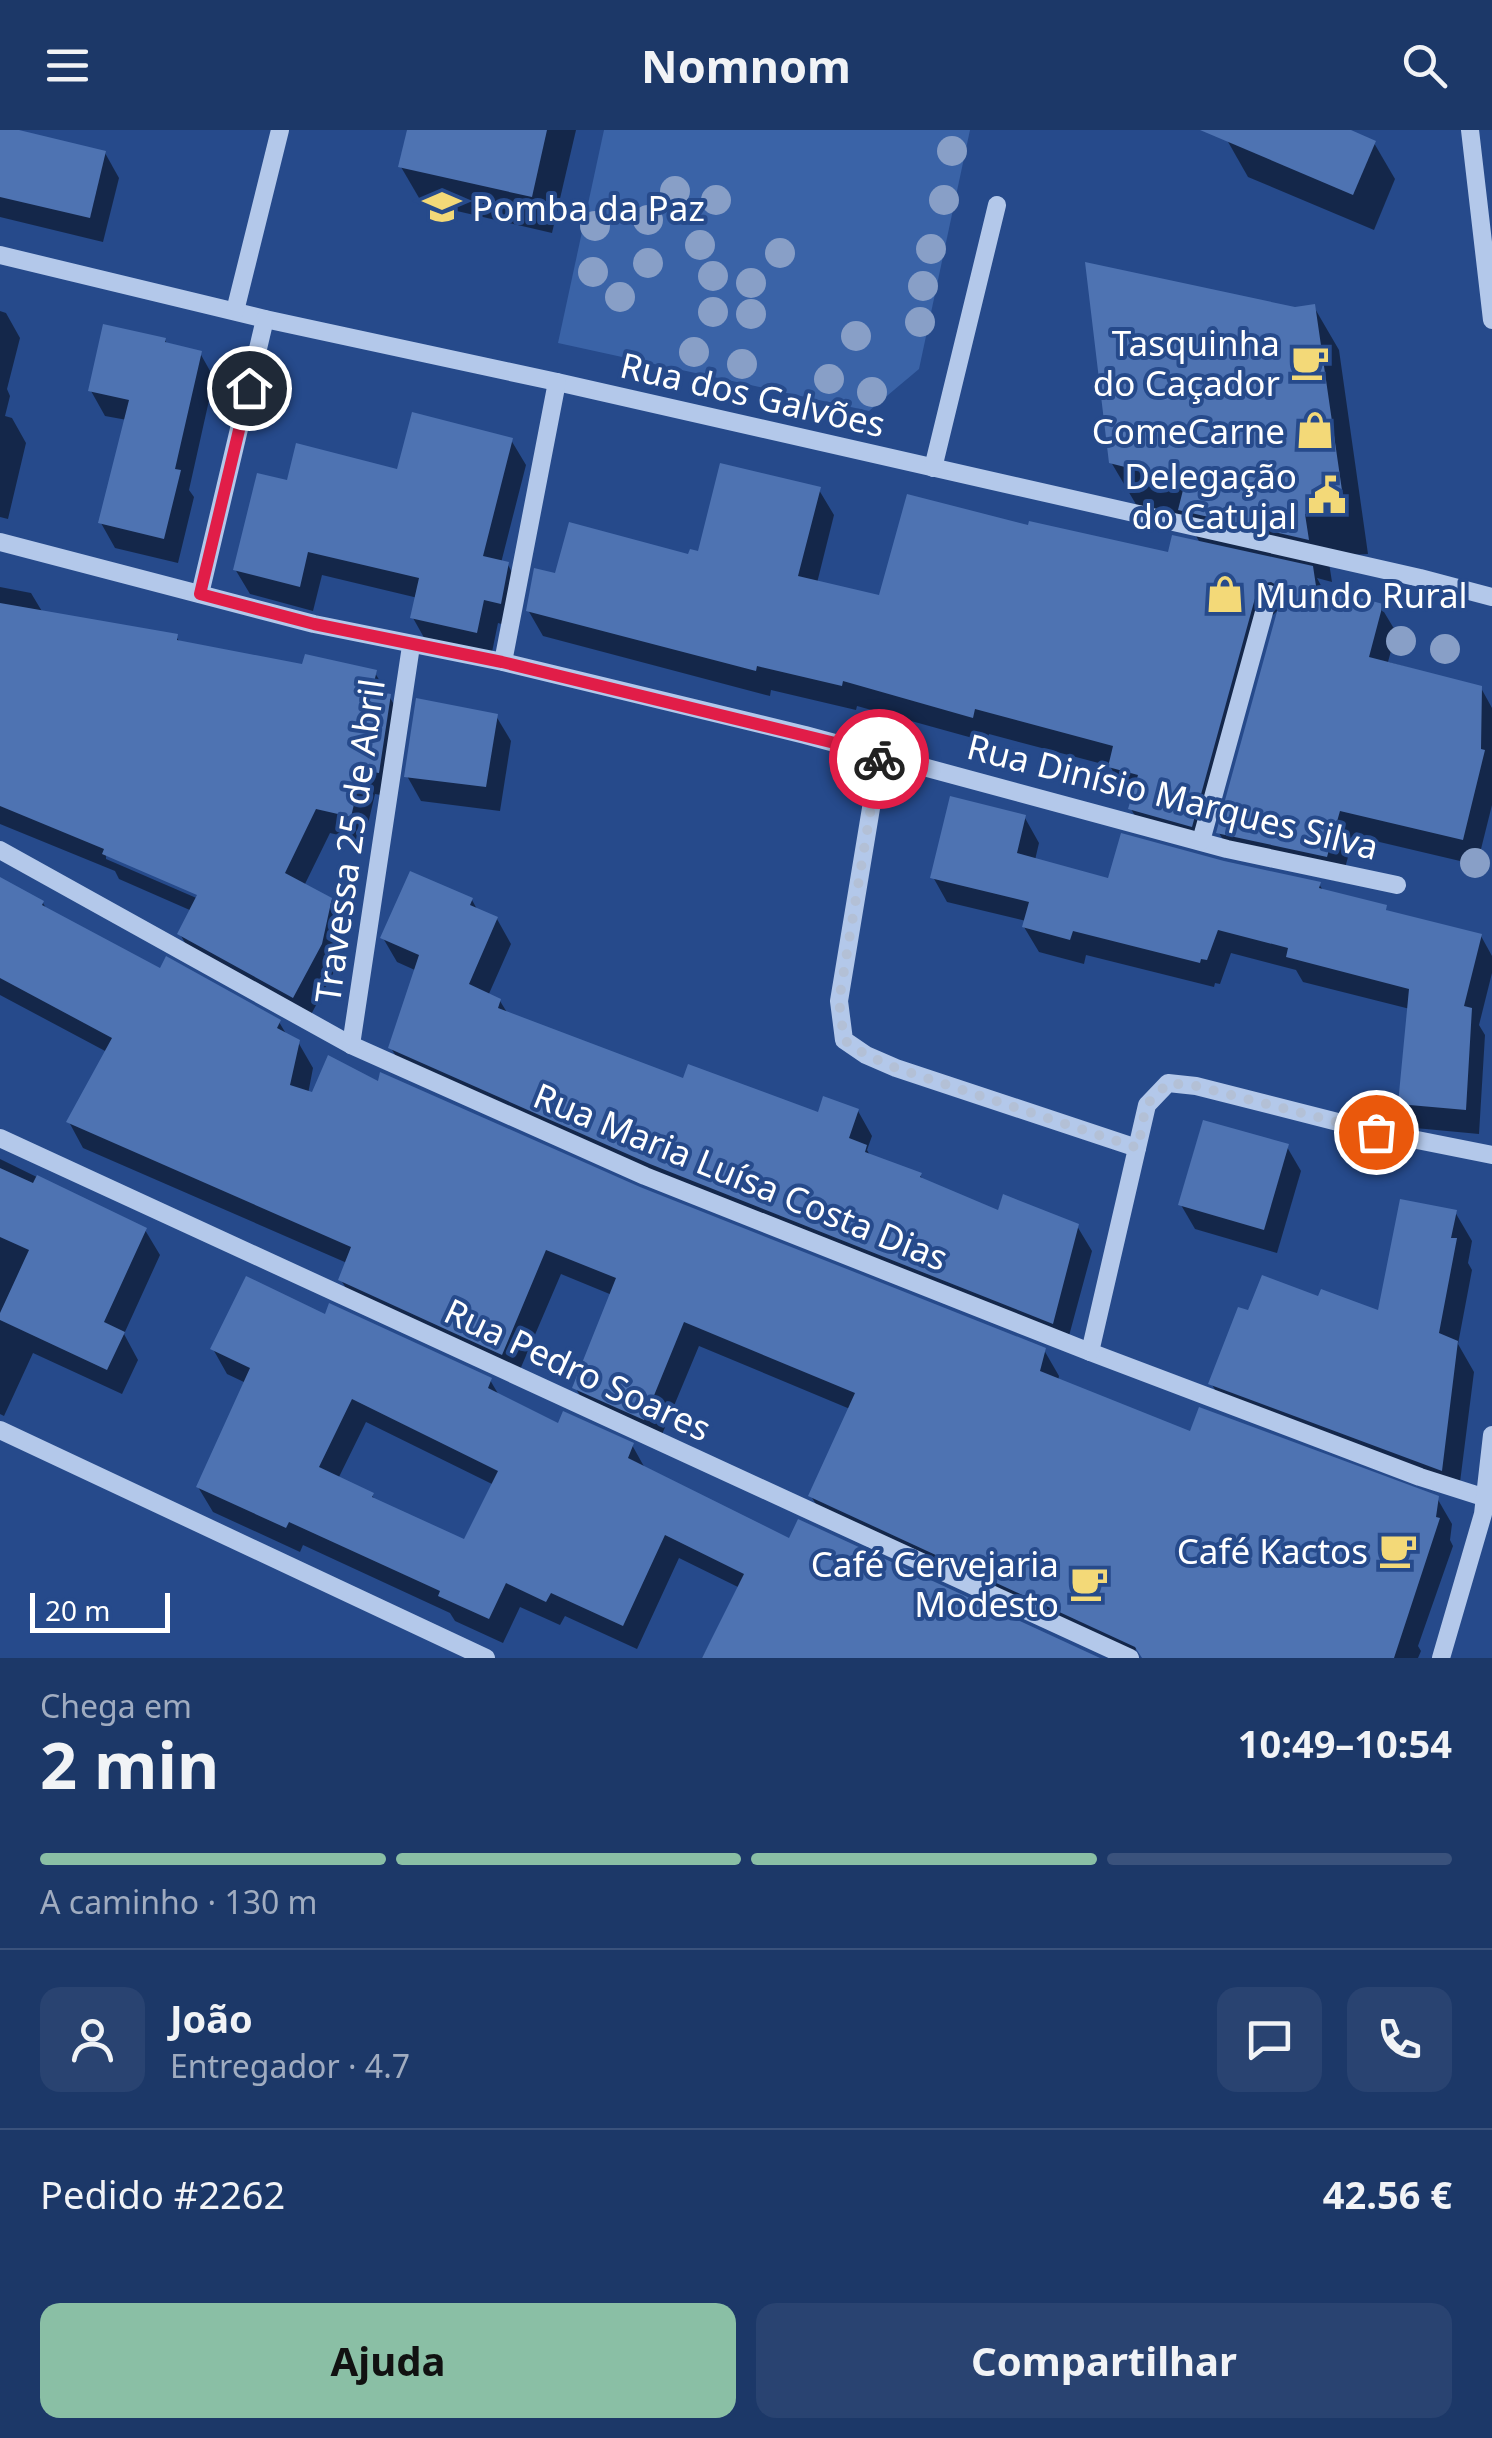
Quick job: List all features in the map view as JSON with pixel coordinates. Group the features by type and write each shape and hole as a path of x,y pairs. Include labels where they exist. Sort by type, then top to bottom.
{"street":[{"path":"235,311 280,130"},
{"path":"1470,130 1492,320"},
{"path":"933,468 997,205"},
{"name":"Rua dos Galvões","path":"0,256 1420,578 1492,598"},
{"path":"200,594 265,319"},
{"path":"502,662 557,382"},
{"name":"Rua Dinísio Marques Silva","path":"0,542 411,646 502,662 880,754 1200,841 1397,885"},
{"path":"1200,841 1268,594"},
{"name":"Travessa 25 de Abril","path":"352,1045 411,646"},
{"path":"880,754 839,1001 844,1040 896,1068 1138,1148"},
{"name":"Rua Maria Luísa Costa Dias","path":"0,850 352,1045 645,1176 1090,1352 1420,1477 1486,1498"},
{"path":"1090,1352 1146,1105 1168,1083 1196,1086 1376,1132 1492,1156"},
{"name":"Rua Pedro Soares","path":"0,1138 1130,1658"},
{"path":"0,1430 486,1658"},
{"path":"1440,1658 1467,1576 1486,1498 1492,1435"}],"shaded area":[{"path":"604,130 970,130 919,369 869,411 558,343"}],"building":[{"path":"0,130 19,130 106,151 90,218 0,197"},
{"path":"407,130 547,130 532,197 398,167"},
{"path":"1200,130 1351,130 1376,141 1353,195"},
{"path":"1085,262 1295,307 1315,304 1345,511 1305,514 1309,540 1178,510 1185,482 1109,463"},
{"path":"103,324 166,338 165,342 202,351 175,469 181,470 164,539 98,523 129,400 88,391"},
{"path":"412,412 513,438 483,556 509,562 501,604 484,600 477,633 410,618 419,578 308,552 300,587 233,570 257,473 287,480 296,443 397,469"},
{"path":"720,463 821,487 798,576 879,595 907,494 1028,525 1029,521 1168,552 1172,535 1313,566 1316,586 1383,604 1369,657 1482,686 1481,749 1485,750 1463,840 1340,811 1327,857 1216,833 1281,597 1278,586 1271,582 1261,584 1257,591 1192,827 1128,809 1138,775 1108,767 1113,746 975,709 973,718 843,681 842,686 757,666 756,671 526,611 534,568 555,573 569,522 688,554 690,549 698,551"},
{"path":"0,603 178,634 177,640 302,664 305,654 377,670 372,691 391,694 379,773 362,770 351,817 316,809 285,873 332,898 322,944 293,998 177,934 197,895 102,854 104,849 0,806"},
{"path":"416,698 498,714 486,787 404,777"},
{"path":"950,796 1026,815 1017,853 1108,878 1121,833 1321,882 1319,888 1387,905 1386,910 1482,934 1464,1006 1472,1008 1466,1110 1398,1104 1409,989 1286,957 1288,948 1218,930 1207,960 1201,959 1200,963 1073,931 1070,940 1022,927 1029,902 930,878"},
{"path":"410,871 473,898 470,905 498,917 469,984 501,999 498,1008 683,1078 688,1064 818,1112 823,1096 859,1109 849,1138 867,1145 865,1152 922,1173 920,1177 998,1210 1003,1194 1079,1224 1053,1324 650,1164 388,1048 419,955 380,938"},
{"path":"0,877 44,901 42,905 160,968 166,956 281,1020 277,1028 300,1040 290,1085 312,1092 328,1055 378,1081 380,1072 640,1187 1046,1348 1040,1371 1190,1431 1199,1407 1439,1496 1436,1517 1440,1518 1394,1658 1142,1658 1135,1647 808,1496 855,1393 684,1322 644,1420 572,1388 616,1278 546,1250 502,1355 338,1280 351,1247 66,1122 112,1038 0,978"},
{"path":"1203,1120 1289,1144 1264,1230 1178,1205"},
{"path":"0,1168 33,1183 37,1175 147,1228 104,1322 125,1332 107,1370 0,1320 29,1250 0,1237"},
{"path":"1400,1199 1457,1210 1451,1238 1457,1238 1439,1333 1458,1341 1442,1471 1208,1384 1238,1307 1248,1310 1262,1275 1318,1296 1321,1289 1378,1310"},
{"path":"246,1276 325,1314 329,1303 492,1378 488,1388 558,1423 563,1411 634,1443 628,1458 789,1538 798,1519 1100,1658 702,1658 744,1574 665,1535 623,1626 551,1593 546,1602 506,1583 489,1619 438,1596 440,1591 289,1522 286,1528 196,1487 250,1368 210,1349","holes":["352,1399 498,1471 464,1539 372,1497 374,1493 319,1467"]}],"way so far":[{"path":"879,759 839,1001 844,1040 896,1068 1138,1148 1146,1105 1168,1083 1196,1086 1376,1132"}],"place":[{"name":"Pomba da Paz","path":"442,207"},
{"name":"Tasquinha do Caçador","path":"1310,362"},
{"name":"ComeCarne","path":"1315,430"},
{"name":"Delegação do Catujal","path":"1327,495"},
{"name":"Mundo Rural","path":"1225,594"},
{"name":"Café Kactos","path":"1398,1550"},
{"name":"Café Cervejaria Modesto","path":"1089,1583"}],"route":[{"path":"249,388 200,594 314,624 502,662 806,735 880,754 879,759"}]}
